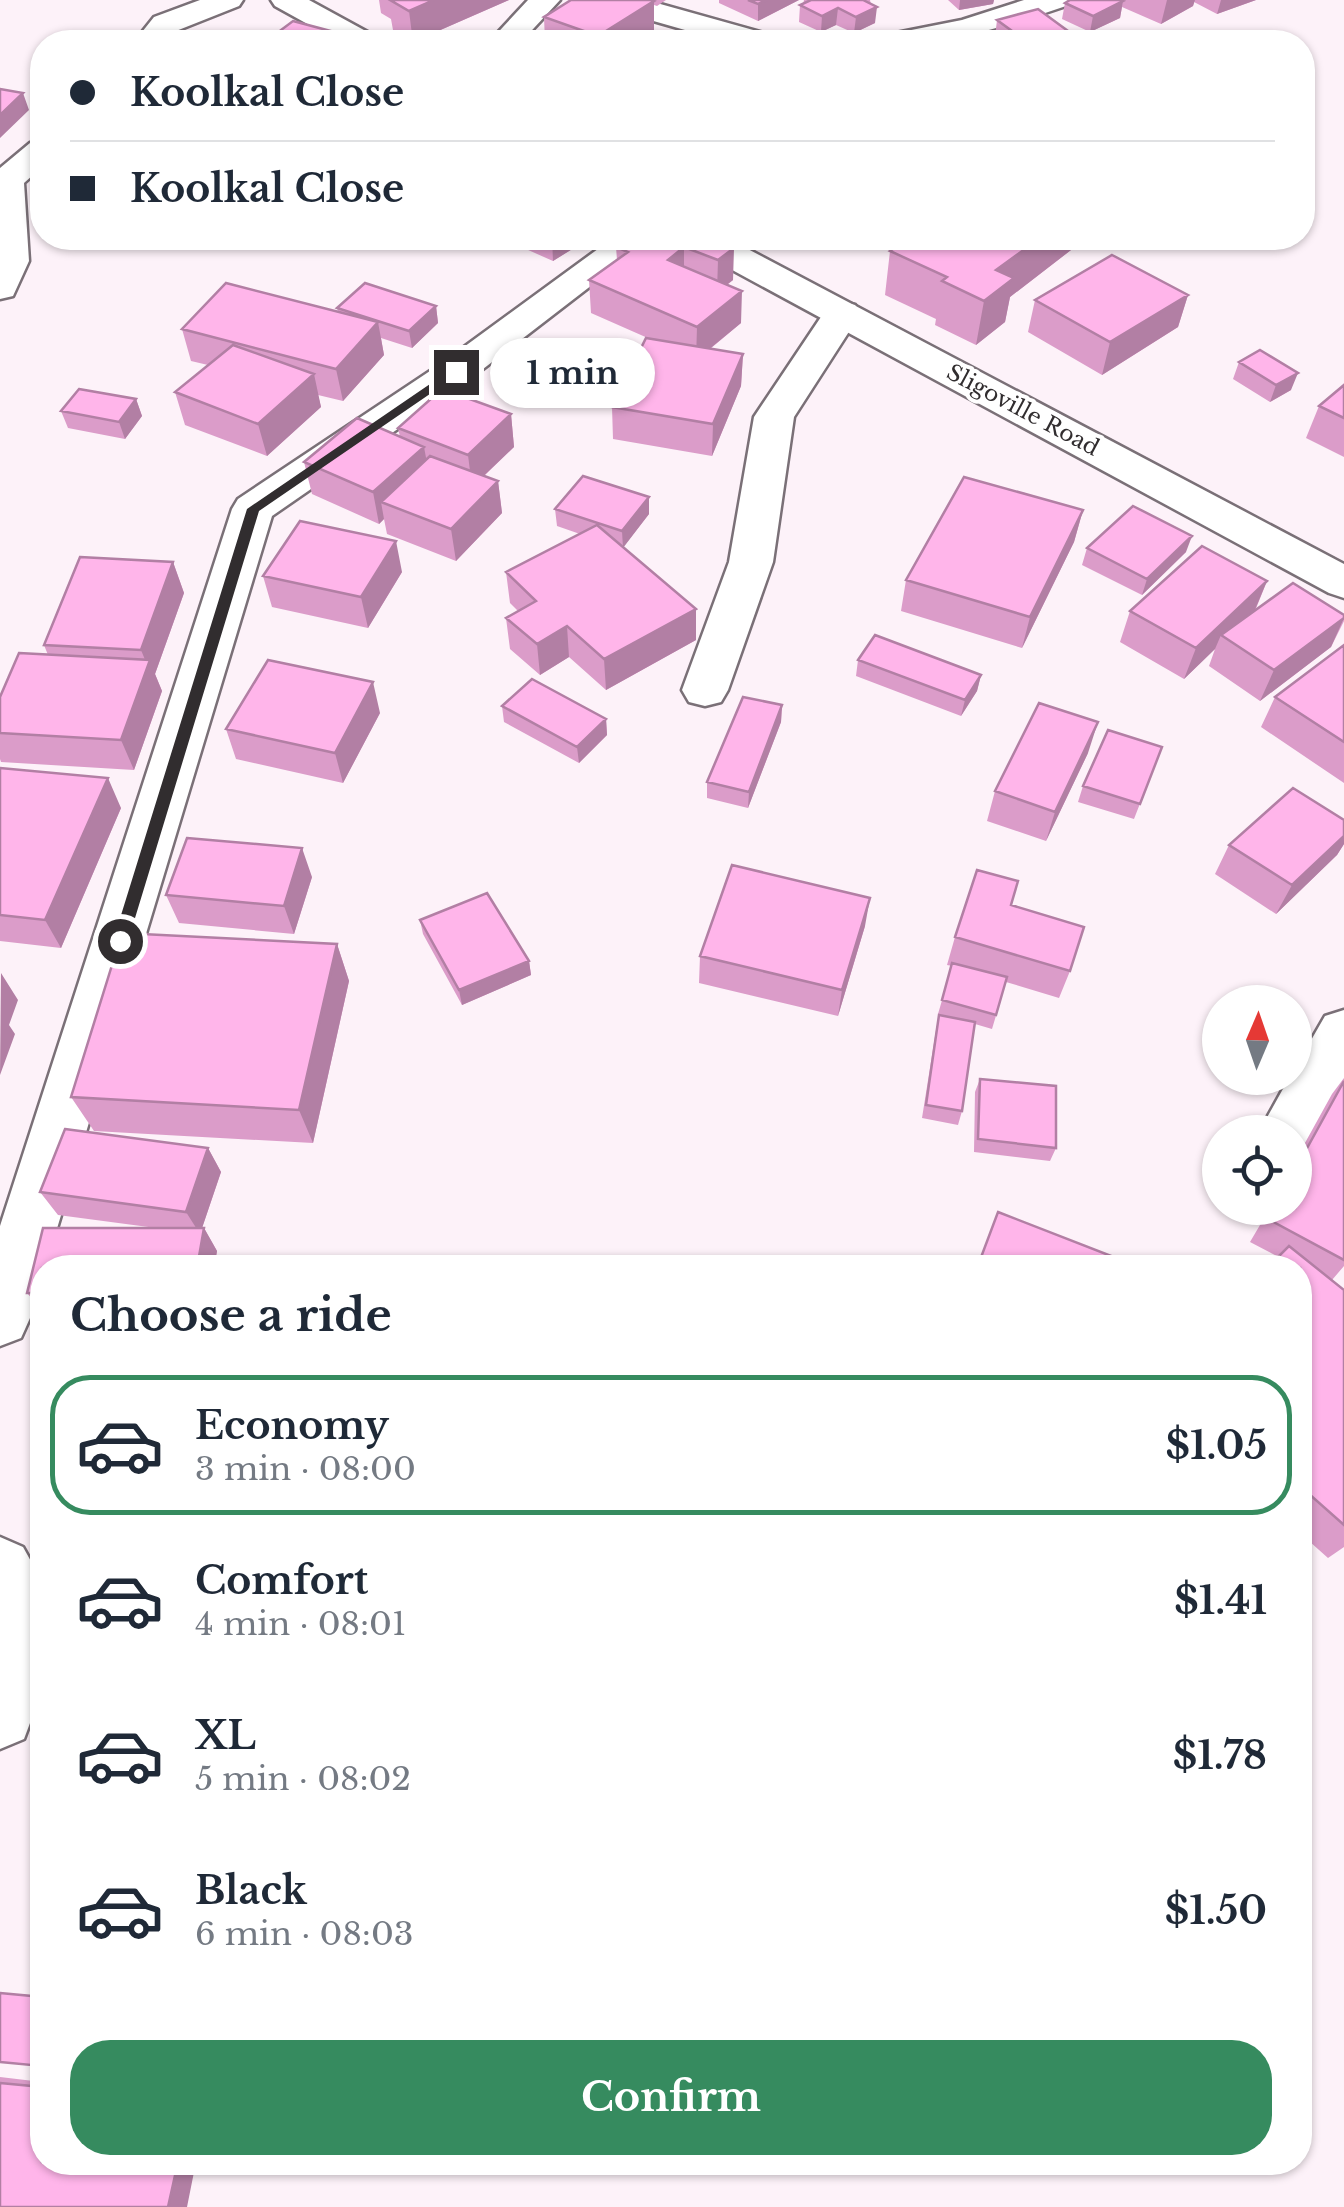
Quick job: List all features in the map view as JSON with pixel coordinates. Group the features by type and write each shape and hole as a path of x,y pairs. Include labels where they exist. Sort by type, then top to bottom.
{"street":[{"path":"160,30 165,24 228,0"},
{"path":"286,0 340,30"},
{"path":"516,30 545,0"},
{"path":"612,0 718,30"},
{"path":"958,30 1054,0"},
{"path":"0,288 11,260 6,180 30,160"},
{"path":"0,1318 253,509 456,372 620,250"},
{"name":"Sligoville Road","path":"724,250 1344,583"},
{"path":"705,690 750,562 774,417 842,313"},
{"path":"1297,1115 1344,1032"},
{"path":"0,1570 30,1624"},
{"path":"0,1715 30,1629"}],"building":[{"path":"390,0 434,0 409,11"},
{"path":"571,0 654,1 608,30 581,30 544,17"},
{"path":"811,0 863,0 877,7 856,17 838,8 822,16 800,5"},
{"path":"1123,1 1093,16 1065,3"},
{"path":"1038,9 1067,30 1011,30 997,20"},
{"path":"293,21 327,30 281,30"},
{"path":"0,89 23,93 0,115"},
{"path":"623,250 680,250 668,260 742,291 697,327 589,280 628,252"},
{"path":"692,250 731,250 718,260"},
{"path":"1024,250 996,270 1014,278 984,301 942,281 947,277 890,251"},
{"path":"1112,255 1188,295 1110,342 1035,300"},
{"path":"226,283 378,322 336,369 182,329"},
{"path":"365,283 436,306 409,331 337,308"},
{"path":"646,338 743,354 713,424 612,407"},
{"path":"233,345 314,374 258,424 175,392"},
{"path":"1260,350 1298,373 1276,385 1239,362"},
{"path":"1344,385 1344,418 1319,406"},
{"path":"79,389 136,399 119,422 61,411"},
{"path":"442,389 511,414 468,455 398,428"},
{"path":"357,418 424,447 373,492 304,462"},
{"path":"430,456 498,481 451,529 381,502"},
{"path":"583,476 649,497 622,531 555,509"},
{"path":"964,477 1083,510 1030,617 906,580"},
{"path":"1133,506 1192,536 1147,579 1087,548"},
{"path":"300,521 396,541 361,597 263,576"},
{"path":"597,525 696,609 604,659 567,626 537,644 506,618 536,601 506,572"},
{"path":"1202,546 1267,581 1196,648 1130,611"},
{"path":"80,557 173,562 141,650 44,645"},
{"path":"1293,583 1344,618 1274,670 1221,635"},
{"path":"875,635 981,675 965,700 858,660"},
{"path":"1344,645 1344,742 1275,697"},
{"path":"19,653 150,660 121,740 0,733 0,697"},
{"path":"268,660 373,682 335,753 226,729"},
{"path":"532,679 606,719 577,747 502,706"},
{"path":"743,697 782,705 749,792 707,782"},
{"path":"1039,703 1098,722 1055,812 995,791"},
{"path":"1108,730 1162,747 1140,804 1083,786"},
{"path":"0,768 108,778 45,920 0,915"},
{"path":"1293,788 1344,820 1344,836 1292,885 1229,845"},
{"path":"187,838 302,848 284,906 166,895"},
{"path":"732,865 870,898 842,990 700,956"},
{"path":"977,870 1018,881 1011,905 1084,927 1070,971 955,937"},
{"path":"487,893 529,961 459,990 420,920"},
{"path":"122,933 337,944 299,1110 71,1097"},
{"path":"952,963 1007,977 996,1015 942,1000"},
{"path":"939,1015 975,1022 962,1111 926,1105"},
{"path":"980,1079 1056,1086 1056,1148 978,1139"},
{"path":"1344,1081 1344,1260 1279,1225 1312,1225 1312,1139"},
{"path":"65,1129 208,1148 186,1212 40,1192"},
{"path":"998,1212 1109,1255 982,1255"},
{"path":"43,1228 204,1228 199,1255 36,1255"},
{"path":"1289,1246 1300,1255 1280,1255"},
{"path":"1312,1264 1344,1290 1344,1525 1312,1497"},
{"path":"0,1993 30,1996 30,2065 0,2062"},
{"path":"0,2083 30,2086 30,2175 175,2175 168,2207 0,2207"}],"route":[{"path":"120,941 253,509 456,372"}]}
